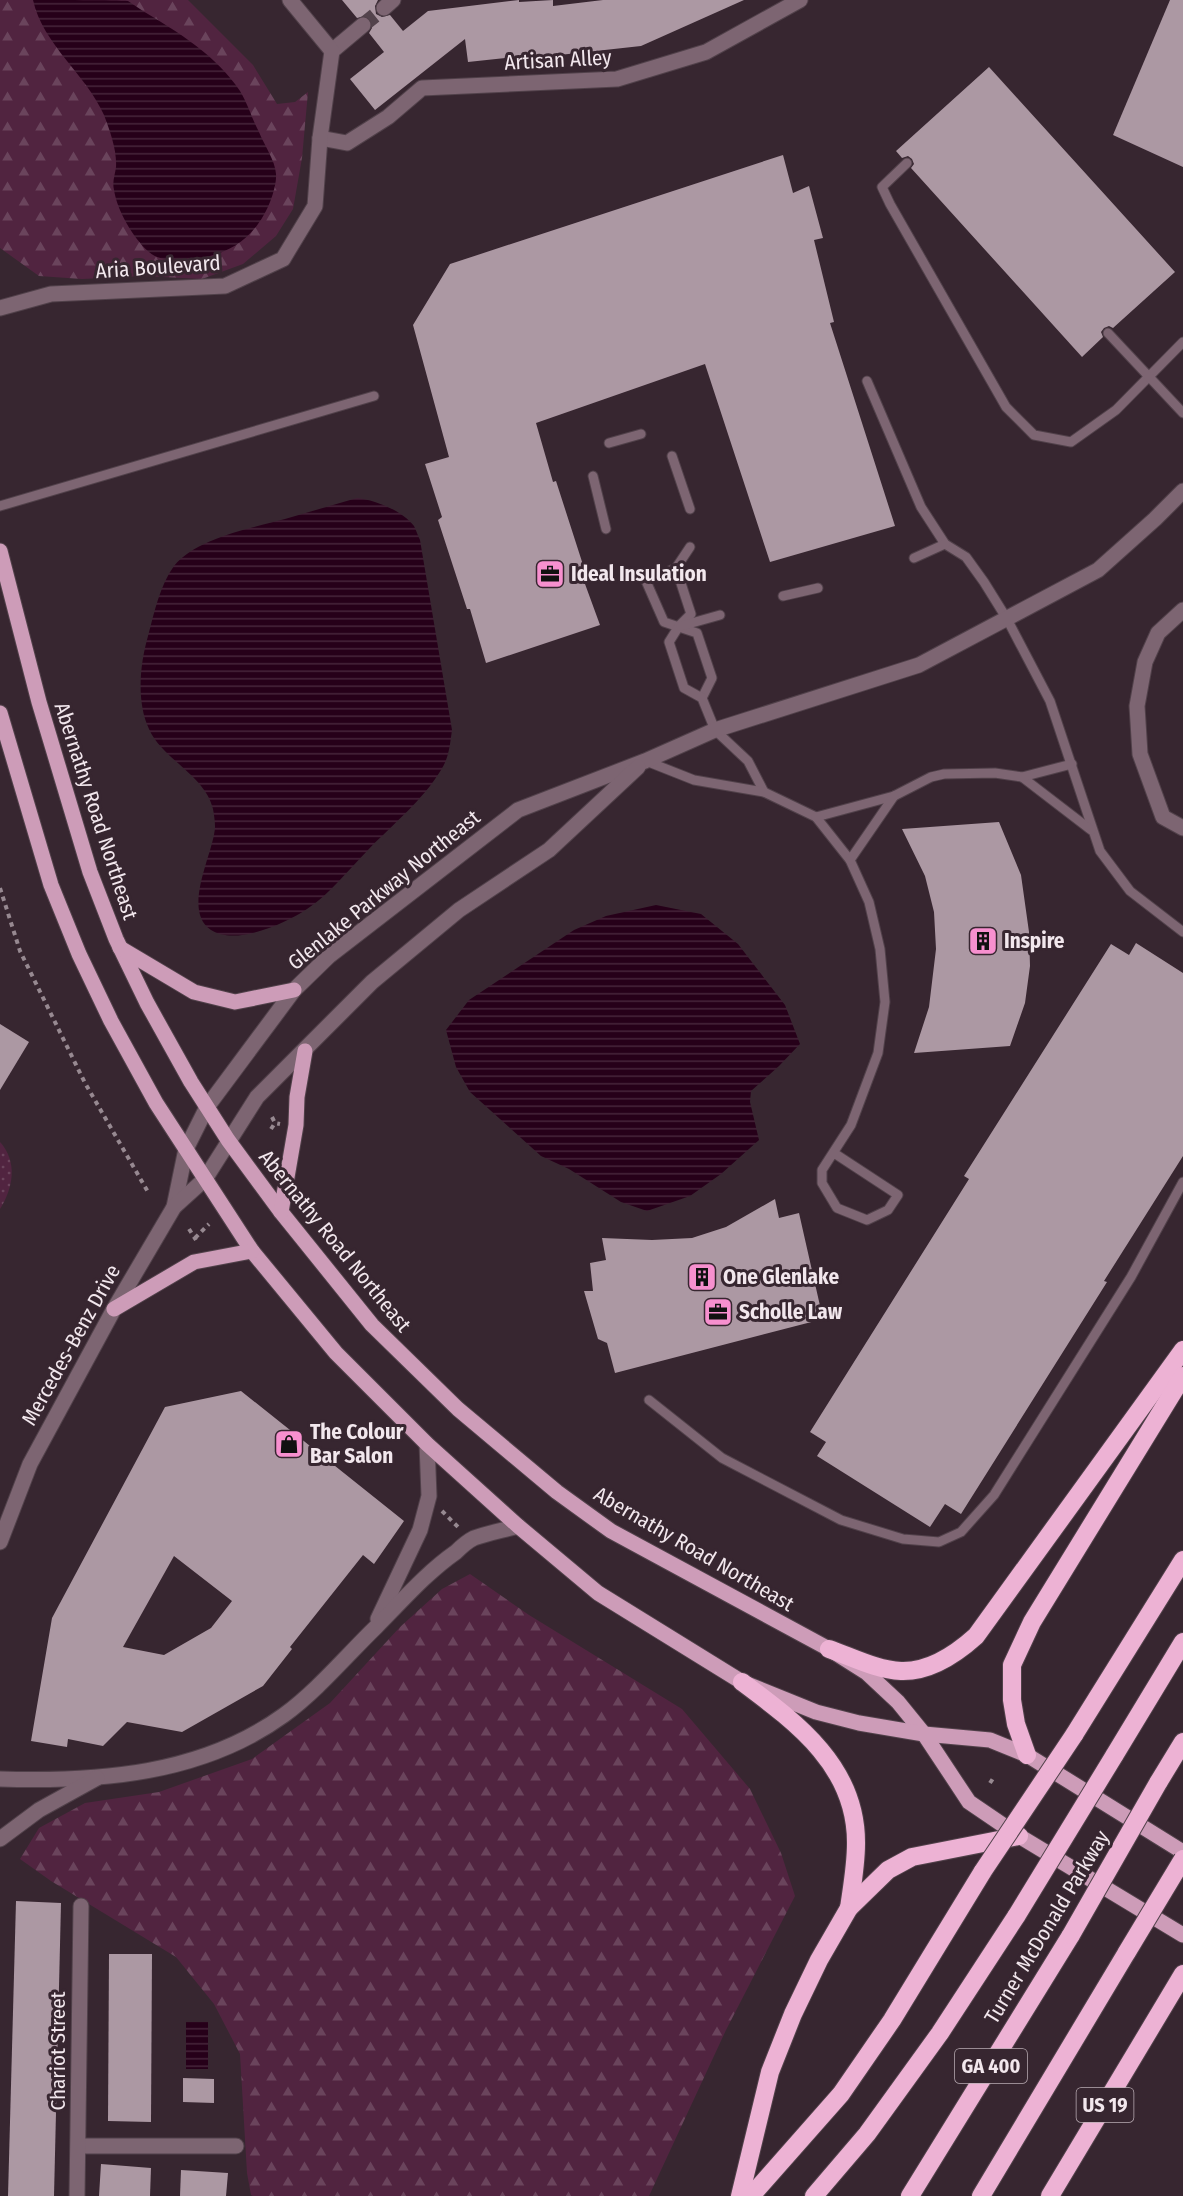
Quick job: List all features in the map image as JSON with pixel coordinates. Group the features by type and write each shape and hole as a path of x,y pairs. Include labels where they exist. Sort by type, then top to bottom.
{"highway":[{"path":"829,1649 887,1669 902,1671 942,1661 961,1650 976,1636 1183,1350"},
{"path":"1027,1755 1016,1724 1012,1700 1012,1665 1032,1622 1183,1376"},
{"path":"752,2196 841,2094 892,2020 983,1871 1074,1735 1183,1560"},
{"path":"814,2196 867,2134 940,2033 1017,1915 1183,1642"},
{"path":"742,1682 794,1721 826,1757 844,1785 853,1813 856,1843 849,1908"},
{"name":"Turner McDonald Parkway","path":"910,2196 1071,1935 1183,1742"},
{"path":"740,2196 770,2072 793,2014 819,1960 849,1908 888,1870 912,1857 1018,1836"},
{"name":"US 19","path":"981,2196 1183,1859"},
{"name":"US 19","path":"1050,2196 1183,1974"}],"main road":[{"name":"Abernathy Road Northeast","path":"0,551 39,702 90,872 120,948 147,1003 228,1140 280,1212 372,1325 483,1431 557,1492 611,1531 829,1649 867,1673 898,1702 924,1734 969,1802 1018,1836 1183,1935"},
{"path":"0,713 51,885 79,954 111,1021 156,1103 252,1251 336,1353 427,1444 518,1526 598,1593 742,1682 816,1712 859,1723 924,1734 990,1740 1027,1755 1183,1852"},
{"path":"120,948 194,992 235,1002 294,990"},
{"path":"280,1212 296,1125 297,1097 305,1051"},
{"path":"114,1309 194,1262 252,1251"}],"street":[{"path":"290,0 332,51 363,26"},
{"name":"Artisan Alley","path":"320,138 347,143 388,117 422,88 617,79 706,52 800,0"},
{"name":"Aria Boulevard","path":"0,308 51,294 225,286 283,259 315,206 320,138 332,51"},
{"name":"Glenlake Parkway Northeast","path":"186,1149 207,1107 294,990 329,956 518,810 645,761 715,730 919,665 1098,570 1155,519 1183,490"},
{"path":"1183,610 1158,633 1146,662 1137,706 1140,754 1163,817 1183,828"},
{"name":"Glenlake Parkway Northeast","path":"205,1179 256,1098 372,982 459,910 549,850 645,761"},
{"name":"Mercedes-Benz Drive","path":"174,1207 186,1149"},
{"name":"Mercedes-Benz Drive","path":"1,1535 30,1464 114,1309 174,1207 205,1179"},
{"path":"373,1630 420,1530 429,1497 427,1444"},
{"path":"0,1779 97,1778 130,1774 173,1766 213,1754 250,1737 284,1715 316,1688 440,1563 472,1539 518,1526"},
{"path":"0,1839 39,1810 97,1778"},
{"name":"Chariot Street","path":"77,2196 81,1906"},
{"path":"79,2146 237,2146"}],"lane":[{"path":"907,163 882,187 1006,406 1034,435 1071,442 1116,410 1183,342"},
{"path":"1108,333 1183,412"},
{"path":"867,381 921,507 945,544 966,556 1007,619 1050,701 1072,764 1091,830 1100,851 1130,891 1183,932"},
{"path":"0,506 374,396"},
{"path":"609,443 641,434"},
{"path":"672,456 690,508"},
{"path":"593,476 606,529"},
{"path":"914,558 945,544"},
{"path":"690,547 676,568 646,581 664,622 697,633 712,678 702,699"},
{"path":"676,568 691,614 679,626 669,642 684,688 702,699 715,730 748,761 764,792"},
{"path":"783,596 818,588"},
{"path":"679,626 720,615"},
{"path":"645,761 694,780 764,792 816,817 850,860 869,902 878,937 885,1002 878,1053 851,1125 822,1170 822,1183 837,1208 867,1220 888,1210 898,1195 834,1153"},
{"path":"816,817 894,796 944,774 995,773 1022,777 1072,764"},
{"path":"1022,777 1091,830"},
{"path":"850,860 894,796"},
{"path":"649,1400 722,1458 841,1520 903,1539 939,1542 960,1532 994,1495 1131,1277 1183,1182"}],"path":[{"path":"0,888 25,961 85,1083 148,1192"},
{"path":"271,1129 275,1124"},
{"path":"195,1238 209,1224"},
{"path":"189,1229 199,1246"},
{"path":"440,1508 464,1533"},
{"path":"990,1783 994,1777"}],"green space":[{"path":"0,0 188,0 253,65 277,104 295,102 308,92 302,158 293,209 276,236 243,264 202,279 143,276 82,279 39,276 0,248"},
{"path":"0,1142 9,1158 12,1175 8,1192 0,1209"},
{"path":"470,1574 529,1615 682,1709 750,1789 781,1853 795,1896 726,2030 649,2196 253,2196 247,2173 240,2054 214,2004 176,1957 51,1881 20,1859 39,1828 85,1803 159,1792 252,1759 330,1703 400,1627 442,1589"}],"shaded area":[{"path":"33,0 128,1 196,46 231,78 240,91 272,158 276,174 275,186 268,207 258,224 246,237 231,248 215,255 185,259 159,258 143,246 118,206 113,184 116,167 115,154 104,115 87,86 46,31"},
{"path":"357,498 372,501 396,511 414,526 420,540 452,730 447,756 434,781 416,802 315,903 298,915 260,931 233,936 221,934 211,930 203,921 199,909 201,881 215,827 213,809 201,786 155,740 142,707 143,658 158,600 174,566 196,548 241,530"},
{"path":"656,905 701,914 738,944 785,1005 800,1044 751,1091 750,1102 759,1140 721,1174 690,1196 647,1211 621,1202 569,1169 541,1156 470,1092 456,1067 446,1030 469,1000 574,930 606,916"},
{"path":"186,2022 208,2022 208,2069 186,2069"}],"building":[{"path":"342,0 378,0 375,6 376,14 382,17 390,15 403,31 428,11 519,0 519,2 553,0 553,6 603,0 744,0 641,46 532,58 532,55 468,62 465,39 375,110 350,79 384,52 369,33 372,28 371,19 366,16 357,18"},
{"path":"1170,0 1183,0 1183,167 1113,135"},
{"path":"989,67 1175,272 1113,328 1109,326 1104,328 1101,332 1103,337 1082,357 911,168 914,164 912,159 908,156 902,158 896,151"},
{"path":"783,155 793,193 809,186 823,238 814,240 834,322 830,323 895,526 770,562 705,364 536,423 553,482 556,481 585,571 581,573 600,625 486,663 470,609 467,609 438,520 442,517 425,464 449,457 413,325 450,264"},
{"name":"Inspire","path":"999,822 1021,875 1029,932 1030,966 1025,1003 1010,1046 914,1053 929,1007 936,949 934,912 925,876 902,829"},
{"path":"1136,943 1183,973 1183,1156 1104,1281 1107,1282 961,1514 945,1504 930,1527 817,1456 826,1442 810,1432 969,1179 964,1176 1111,944 1129,955"},
{"path":"0,1024 29,1042 0,1090"},
{"name":"One Glenlake","path":"775,1199 779,1218 799,1213 823,1319 615,1373 607,1343 598,1339 584,1291 593,1291 590,1263 606,1260 602,1238 652,1240 692,1238 726,1227"},
{"path":"241,1391 404,1521 374,1564 363,1555 290,1647 292,1649 263,1686 182,1732 127,1722 103,1746 68,1739 67,1747 31,1741 52,1618 165,1407","holes":["174,1556 232,1601 211,1628 164,1655 123,1647"]},
{"path":"16,1901 61,1903 54,2196 8,2196"},
{"path":"109,1954 152,1954 151,2122 108,2121"},
{"path":"183,2078 214,2079 214,2103 183,2102"},
{"path":"101,2164 151,2168 150,2196 99,2196"},
{"path":"181,2170 228,2173 226,2196 180,2196"}],"tunnel":[{"path":"363,25 384,8"}],"place":[{"name":"Ideal Insulation","path":"550,574"},
{"name":"Inspire","path":"983,941"},
{"name":"One Glenlake","path":"702,1277"},
{"name":"Scholle Law","path":"718,1312"},
{"name":"The Colour Bar Salon","path":"289,1444"}]}
